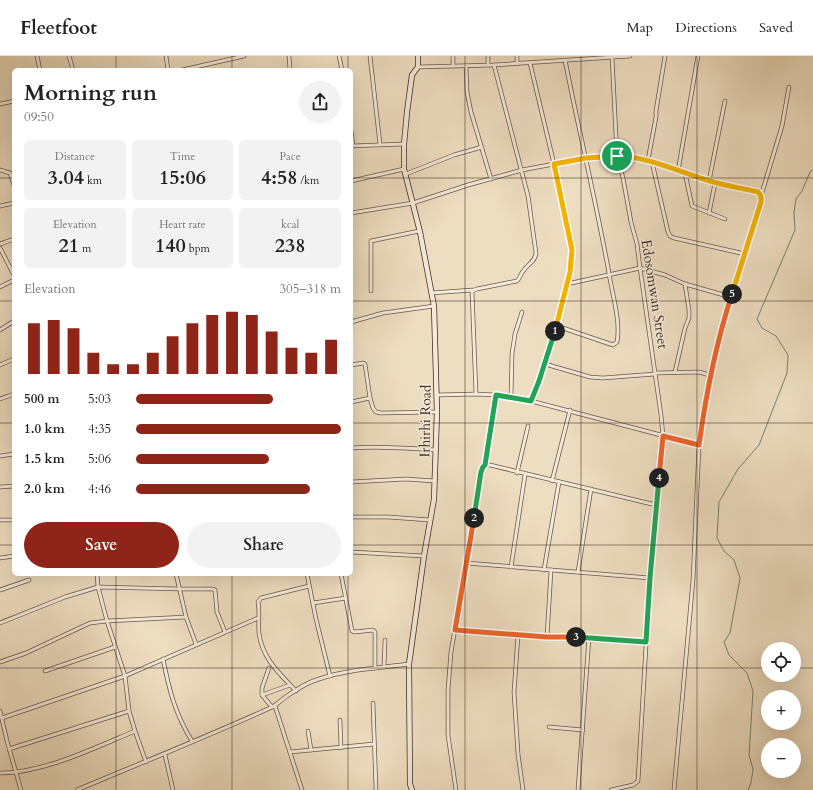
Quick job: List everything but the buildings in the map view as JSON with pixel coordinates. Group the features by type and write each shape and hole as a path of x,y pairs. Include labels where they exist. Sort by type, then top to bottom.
{"street":[{"path":"37,56 40,68"},
{"path":"69,56 72,68"},
{"path":"166,56 168,68"},
{"path":"194,68 244,56"},
{"path":"289,56 290,68"},
{"path":"339,56 342,68"},
{"path":"370,56 380,144"},
{"name":"Irhirhi Road","path":"412,790 410,784 409,664 435,480 437,412 434,306 430,293 426,262 405,171 404,144 407,112 412,75 418,67 418,56"},
{"path":"453,56 453,66"},
{"path":"488,56 488,66"},
{"path":"517,56 517,64"},
{"path":"549,56 549,62"},
{"path":"418,67 488,66 583,58 630,56"},
{"path":"648,160 656,117 664,56"},
{"path":"678,171 698,56"},
{"name":"Edosomwan Street","path":"611,790 633,785 638,781 650,578 663,436 637,244 617,156 612,57"},
{"path":"557,326 613,345 616,344 618,337 618,327 609,275 565,60"},
{"path":"530,63 554,164 572,250 568,284 557,326 531,401"},
{"path":"430,293 473,290 517,281 523,271 533,262 535,258 536,253 528,196 494,65"},
{"path":"466,66 467,92 470,112 492,179"},
{"path":"674,790 693,580 699,445 704,407 715,354 731,297 760,206 761,196 782,126 789,87"},
{"path":"0,104 12,101"},
{"path":"709,181 725,101"},
{"path":"353,146 404,144"},
{"path":"353,181 405,171 454,154 482,147"},
{"path":"353,213 413,204 522,170 586,158 617,156 648,160 709,181 758,192 761,196"},
{"path":"652,162 670,236 745,254"},
{"path":"0,170 10,173 12,179"},
{"path":"685,173 692,206 725,219"},
{"path":"710,213 715,182"},
{"path":"0,206 12,203"},
{"path":"371,291 370,241 419,231"},
{"path":"0,239 1,243 12,240"},
{"path":"0,248 12,271"},
{"path":"568,284 640,268 665,275 685,284 731,297"},
{"path":"0,287 12,281"},
{"path":"676,372 685,328 689,318 685,284"},
{"path":"473,290 471,294 476,394"},
{"path":"353,321 383,313 434,306"},
{"path":"511,397 512,354 515,334 522,312"},
{"path":"0,330 12,322"},
{"path":"0,365 12,360"},
{"path":"353,365 365,364 370,398 376,412 437,412"},
{"path":"545,364 590,377 602,378 676,372 700,372 707,374 710,377"},
{"path":"437,395 476,394 511,397 570,410 699,445"},
{"path":"0,399 12,395"},
{"path":"456,790 448,735 448,690 451,652 481,472 485,465 496,395"},
{"path":"353,402 370,398"},
{"path":"552,481 570,410"},
{"path":"517,472 528,426"},
{"path":"353,448 436,450"},
{"path":"0,456 12,454"},
{"path":"485,465 656,505"},
{"path":"511,567 525,475"},
{"path":"353,482 406,479 435,480"},
{"path":"544,570 559,482"},
{"path":"0,487 12,486"},
{"path":"578,572 591,489"},
{"path":"353,517 388,517 430,520"},
{"path":"0,520 12,520"},
{"path":"353,552 424,556"},
{"path":"0,558 12,556"},
{"path":"466,563 650,578"},
{"path":"547,637 551,570"},
{"path":"97,576 98,587 107,620 125,676 129,711 146,762"},
{"path":"176,576 186,617 196,644"},
{"path":"308,576 330,676"},
{"path":"341,576 352,631 373,630 375,632 375,668"},
{"path":"0,590 29,580"},
{"path":"296,690 266,658 261,646 258,618 260,612 258,602 261,598 310,586"},
{"path":"0,623 65,597 98,587 180,590 213,589 215,590 217,612 225,632"},
{"path":"313,603 346,598"},
{"path":"0,662 26,653 90,623 107,620 186,617"},
{"path":"2,718 125,676 258,618"},
{"path":"455,630 547,637 589,637 646,642"},
{"path":"518,635 514,692 518,754 523,790"},
{"path":"578,790 589,637"},
{"path":"384,667 385,640"},
{"path":"45,671 115,647"},
{"path":"163,659 174,706 180,721 192,741"},
{"path":"77,790 164,755 192,741 274,707 296,690 319,679 348,671 409,664"},
{"path":"269,668 262,688 262,695 274,707 302,790"},
{"path":"262,695 290,685"},
{"path":"373,703 376,790"},
{"path":"9,749 129,711"},
{"path":"0,712 21,790"},
{"path":"340,720 341,748"},
{"path":"549,728 583,730"},
{"path":"0,773 16,773 76,755 135,731"},
{"path":"308,731 311,750"},
{"path":"0,736 6,736"},
{"path":"290,752 374,744"},
{"path":"164,755 173,790"}],"waterway":[{"path":"748,790 751,783 753,769 749,755 753,691 747,673 729,655 724,642 730,633 740,578 734,560 724,551 717,538 719,502 738,469 759,445 787,373 788,355 776,336 762,328 757,319 795,230 794,212 796,199 802,191 810,172 813,170"}],"route":[{"path":"617,156 648,160 715,182 758,192 761,196 761,202 725,315 715,354 704,407 699,445 663,436 650,578 646,642 589,637 547,637 455,630 481,472 485,465 496,395 531,401 557,326 568,284 572,250 554,164 586,158 617,156"}]}
